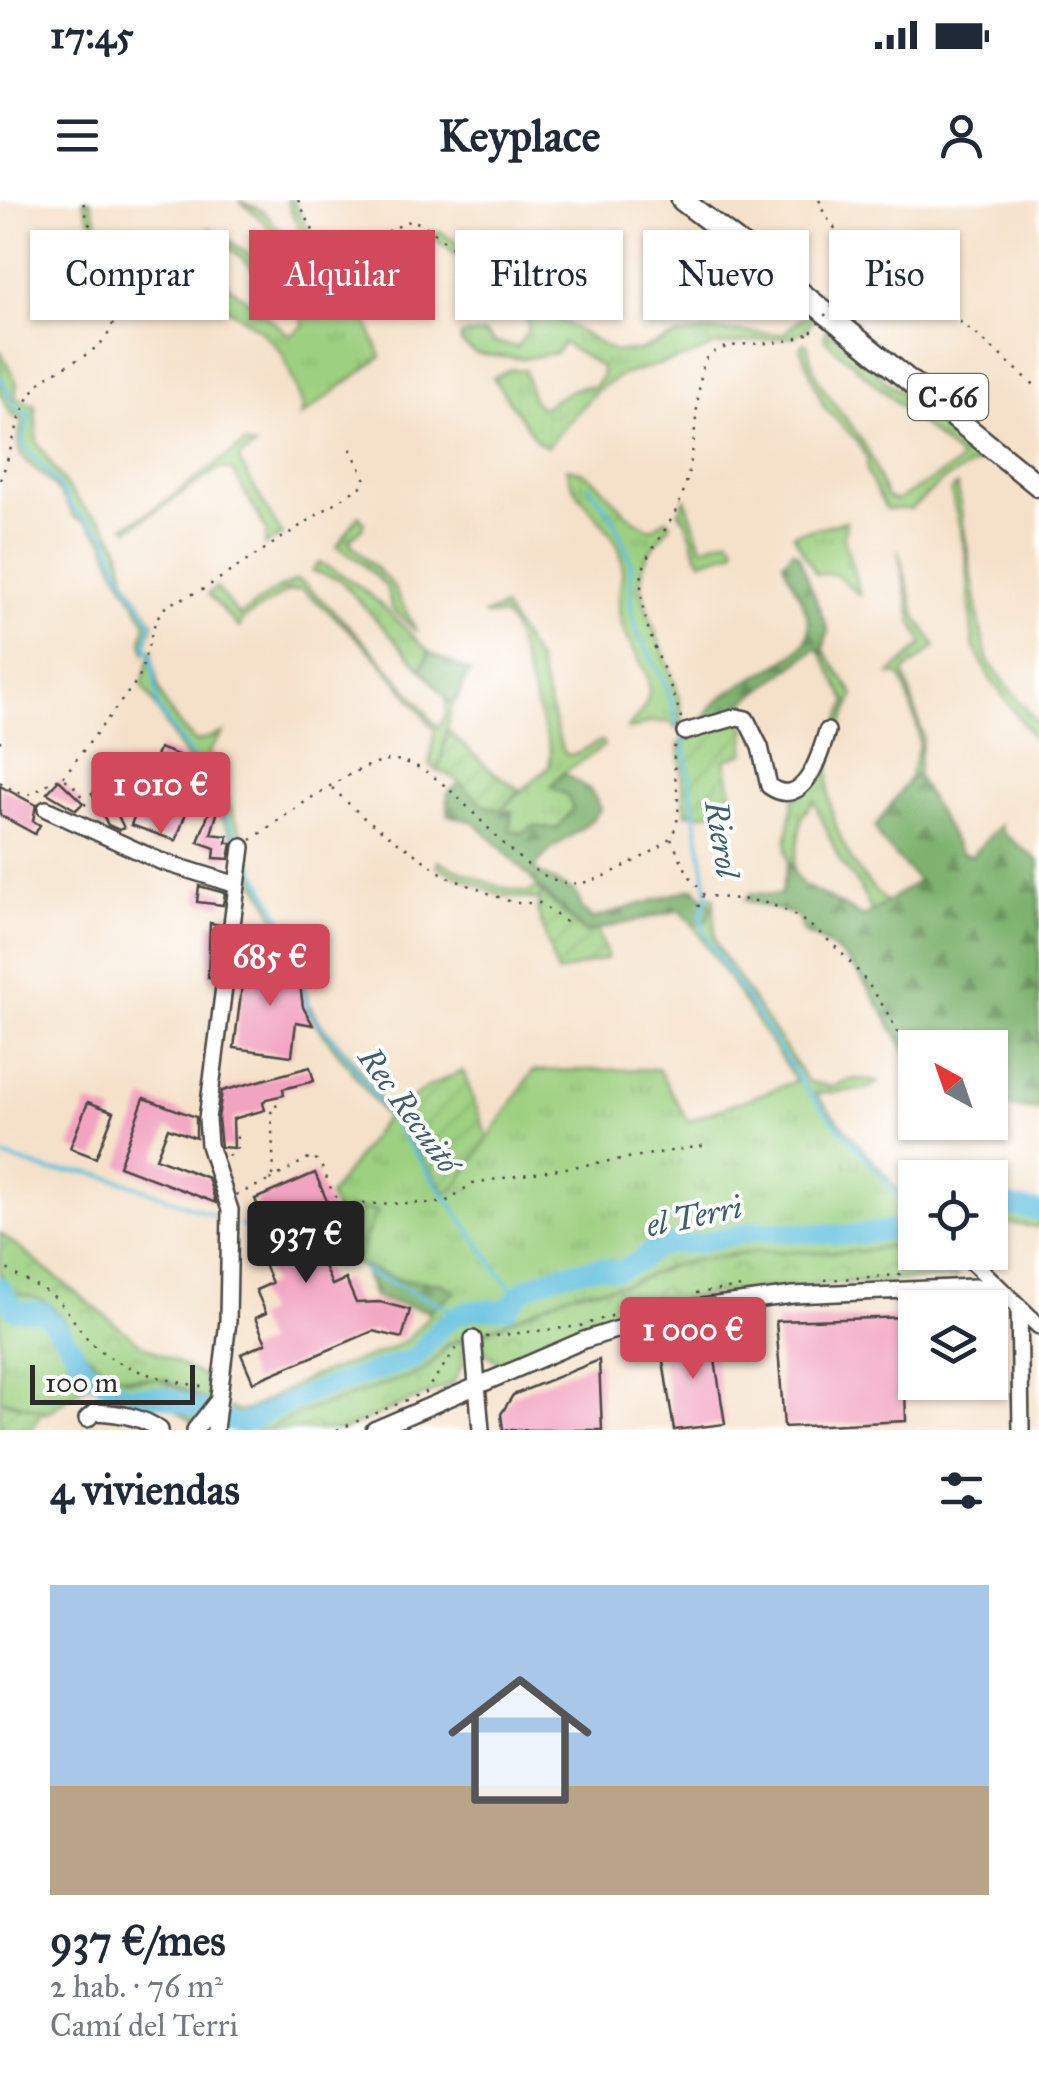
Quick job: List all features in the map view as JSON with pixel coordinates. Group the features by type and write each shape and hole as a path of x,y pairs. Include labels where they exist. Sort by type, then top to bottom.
{"highway":[{"name":"C-66","path":"682,200 1039,486"},
{"name":"C-66","path":"702,200 1039,470"}],"street":[{"path":"685,732 736,717 746,719 760,747 769,786 778,792 791,792 816,768 827,732"},
{"path":"46,809 160,861 237,885"},
{"path":"215,1430 230,1282 227,1201 209,1146 208,1093 242,847"},
{"path":"981,1270 1039,1327 1021,1346"},
{"path":"374,1430 609,1330 678,1310 793,1295 997,1286"},
{"path":"1019,1307 1022,1430"},
{"path":"473,1339 482,1430"},
{"path":"194,1430 220,1394"},
{"path":"87,1418 95,1412 110,1412 144,1420 160,1430"}],"path":[{"path":"0,480 35,388 89,354 110,330 115,317 113,290 89,228 83,200"},
{"path":"298,200 318,241 338,256 410,220 424,225 523,303 534,321"},
{"path":"820,200 837,230"},
{"path":"242,847 331,788 381,760 394,759 446,783 500,840 529,863 565,882 580,884 597,879 670,838 678,818 674,746 678,736 685,732 647,619 641,591 642,571 647,556 674,516 682,494 693,450 704,361 718,349 795,342 811,332 829,310"},
{"path":"957,320 1039,389"},
{"path":"1033,384 1039,376"},
{"path":"63,777 134,687 146,661 156,619 167,604 202,590 363,485 364,473 347,442"},
{"path":"0,782 26,796 36,795 56,778 63,777 72,782 85,800 96,834"},
{"path":"331,788 448,877 514,903 540,903 570,925"},
{"path":"670,838 704,895 772,905 834,942 854,964 898,1041"},
{"path":"698,906 704,895"},
{"path":"270,1180 274,1173 270,1107 283,1104"},
{"path":"217,1168 238,1148 237,1129"},
{"path":"227,1201 312,1156 320,1162 336,1199 344,1204 444,1203 473,1183 708,1145"},
{"path":"0,1262 8,1272 54,1297 86,1337 116,1361 220,1394"}],"green space":[{"path":"83,200 90,200 100,230 94,230"},
{"path":"239,200 263,211 279,230 271,230"},
{"path":"287,200 293,200 306,228 298,227"},
{"path":"440,231 455,242 455,255 435,239 435,232"},
{"path":"229,241 249,255 249,265 229,247"},
{"path":"229,286 249,302 249,320 271,320 290,335 304,326 302,320 367,320 381,357 300,417 303,406 282,352 259,329 229,309"},
{"path":"809,316 813,319 805,330 791,337 713,346 622,375 596,391 547,447 537,441 493,378 512,369 525,370 532,399 540,408 572,390 593,388 602,377 601,367 563,343 556,353 522,359 476,354 460,342 460,335 485,333 494,342 517,347 529,329 527,320 561,320 615,352 638,351 677,336 713,331 783,334 800,320 809,320"},
{"path":"826,329 980,461 942,481 911,509 886,509 857,441 824,407 800,348 804,343 823,387 866,447 887,497 896,501 956,465 960,458 824,339"},
{"path":"0,350 17,383 15,398 35,405 37,442 66,486 88,512 103,521 119,547 125,577 153,622 145,652 142,642 146,622 114,567 104,541 85,521 74,517 55,487 21,454 23,419 13,417 0,393"},
{"path":"244,444 255,447 239,461 282,535 265,545 267,531 232,470 220,468 129,529 125,526 149,513"},
{"path":"567,468 591,478 639,523 651,529 667,519 671,524 649,554 642,580 650,619 680,705 682,724 675,728 671,722 649,722 627,729 644,706 649,690 645,671 621,623 620,553 611,535 581,498"},
{"path":"957,485 988,661 1039,725 1039,746 990,678 973,645 966,555 951,491"},
{"path":"685,498 702,547 729,538 735,545 734,551 701,561 679,512"},
{"path":"359,515 364,523 350,539 351,544 391,583 417,632 392,608 386,586 337,547"},
{"path":"846,521 844,538 860,595 835,574 816,574 793,534"},
{"path":"898,550 917,618 936,646 904,672 923,736 917,776 910,778 919,745 918,728 903,681 899,675 890,674 923,644 912,621"},
{"path":"793,551 798,554 828,630 822,655 817,648 739,706 737,712 703,722 725,695 780,664 806,641 806,610 783,562"},
{"path":"319,563 364,590 429,652 421,669 339,579 312,571"},
{"path":"296,580 375,652 438,728 446,714 446,700 452,705 438,771 429,765 435,731 421,711 357,638 301,589 286,592 242,620 239,628 208,594 216,587 239,616"},
{"path":"503,607 537,661 562,749 567,755 602,741 604,746 563,773 552,787 568,796 573,809 557,829 534,826 522,833 509,830 512,811 500,810 549,767 551,752 512,627 504,616 483,615"},
{"path":"152,649 159,690 176,720 196,742 223,733 209,752 218,782 244,837 236,842 142,684"},
{"path":"823,649 854,695 833,753 829,788 842,842 862,875 887,902 872,912 858,884 841,863 814,801 802,816 793,871 787,854 793,799 810,788 847,702 822,655"},
{"path":"429,652 470,672 452,705 421,669"},
{"path":"742,722 746,730 744,753 725,760 734,806 704,814 686,813 679,744 688,736"},
{"path":"448,731 489,769 520,790 500,810 483,803 455,779 438,771"},
{"path":"563,773 590,790 601,808 585,826 547,853 534,870 576,893 592,919 694,888 712,907 707,921 692,923 680,910 585,933 475,822 448,815 448,793 460,783 492,809 512,811 510,830 521,833 534,826 557,829 573,809 568,796 551,787"},
{"path":"917,776 961,853 971,856 1000,825 1003,833 1039,861 1039,1110 1008,1106 1008,1030 898,1030 898,1039 868,988 841,955 805,934 796,915 745,900 751,893 781,895 788,863 802,884 864,917 918,881 881,840 875,827 910,778"},
{"path":"247,853 297,950 309,1005 318,1020 352,1059 446,1193 458,1183 533,1071 658,1069 688,1121 796,1081 692,923 707,920 712,907 705,899 714,896 715,939 720,951 807,1081 833,1087 855,1079 879,1082 867,1089 815,1094 898,1190 898,1245 857,1252 734,1254 671,1266 628,1284 570,1293 511,1322 445,1345 424,1371 298,1414 267,1430 228,1430 230,1408 239,1412 250,1409 311,1377 407,1340 426,1319 441,1283 401,1280 355,1264 376,1211 348,1209 342,1225 329,1196 386,1117 307,1011 299,969 267,900 245,865"},
{"path":"438,861 499,887 529,893 537,887 542,893 540,900 501,895 437,867"},
{"path":"542,893 585,933 597,930 608,958 557,973 537,909"},
{"path":"463,1071 488,1139 447,1194 390,1114 431,1085"},
{"path":"1008,1200 1039,1206 1039,1227 1008,1223"},
{"path":"348,1209 376,1211 355,1264 331,1251"},
{"path":"0,1233 141,1344 212,1381 207,1401 169,1382 121,1376 98,1363 76,1341 56,1310 32,1296 12,1293 0,1274"},
{"path":"898,1245 898,1270 958,1270 956,1278 798,1285 720,1293 643,1309 500,1363 484,1352 483,1333 570,1293 628,1284 697,1260 759,1252 857,1252"},
{"path":"362,1267 401,1280 441,1283 455,1292 428,1311 375,1298"},
{"path":"0,1274 12,1293 36,1295 60,1312 80,1347 126,1380 158,1379 207,1401 193,1422 171,1407 117,1397 89,1383 49,1412 0,1399"},
{"path":"462,1340 463,1363 453,1383 343,1430 267,1430 298,1414 424,1371 446,1348"},
{"path":"0,1399 49,1412 40,1415 32,1430 0,1430"}],"building":[{"path":"159,748 183,761 179,776 197,782 176,841 131,825"},
{"path":"59,780 83,803 76,810 47,793"},
{"path":"0,786 36,805 33,821 40,825 35,834 0,815"},
{"path":"104,787 124,828 108,825 92,794"},
{"path":"212,804 217,814 211,834 228,836 227,843 232,843 229,859 214,858 215,848 198,842"},
{"path":"199,886 225,893 223,905 197,902"},
{"path":"210,923 221,925 214,979 208,978"},
{"path":"245,962 298,969 303,1007 313,1025 296,1022 292,1056 234,1048"},
{"path":"310,1067 314,1081 283,1089 284,1095 266,1099 265,1110 233,1119 234,1148 221,1147 218,1119 222,1091"},
{"path":"144,1098 196,1117 196,1138 168,1128 156,1158 208,1178 216,1203 119,1166"},
{"path":"88,1102 114,1112 96,1158 70,1148"},
{"path":"315,1173 333,1215 320,1221 328,1240 324,1250 318,1252 332,1285 346,1279 356,1303 380,1302 410,1310 402,1338 373,1331 253,1382 241,1354 266,1343 255,1318 266,1313 256,1290 272,1283 257,1248 267,1244 258,1222 264,1220 255,1199"},
{"path":"898,1317 898,1400 905,1400 906,1421 784,1427 776,1321"},
{"path":"711,1334 725,1424 674,1430 660,1342"},
{"path":"599,1360 602,1430 503,1430 501,1414 513,1395"}],"waterway":[{"name":"Rec Recuitó","path":"0,376 16,410 30,413 22,444 59,486 72,508 106,535 118,568 151,621 146,647 152,656 158,709 190,755 240,843"},
{"name":"Rierol","path":"589,486 613,518 624,544 631,563 631,608 637,631 667,687 679,730"},
{"name":"Rierol","path":"683,738 708,895 701,914 705,935 805,1088 898,1193"},
{"name":"Rec Recuitó","path":"247,856 284,923 300,969 308,1009 346,1055 516,1296"},
{"path":"0,1155 49,1171 88,1172 122,1181 221,1218"},
{"name":"el Terri","path":"1008,1206 1039,1211"},
{"path":"241,1226 246,1227"},
{"name":"el Terri","path":"231,1422 241,1425 310,1393 415,1358 440,1328 458,1315 472,1310 507,1309 525,1289 564,1273 600,1267 617,1271 637,1263 655,1248 755,1231 853,1235 898,1229"},
{"path":"362,1270 458,1315"},
{"name":"el Terri","path":"0,1287 15,1310 43,1312 70,1344 83,1367 123,1395 165,1397 200,1409"}]}
